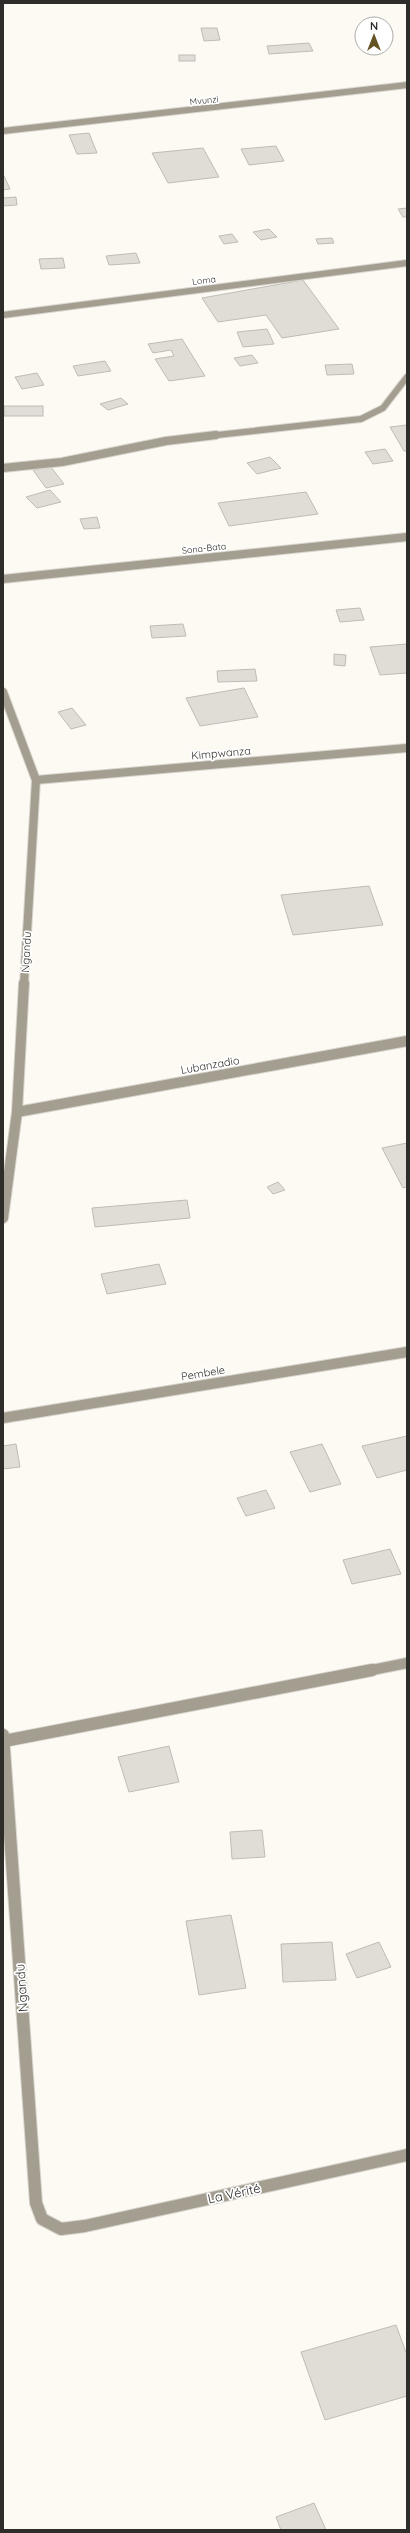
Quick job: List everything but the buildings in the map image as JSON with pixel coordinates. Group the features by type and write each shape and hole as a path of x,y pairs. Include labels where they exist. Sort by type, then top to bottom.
{"street":[{"name":"Mvunzi","path":"3,131 407,85"},
{"name":"Loma","path":"3,315 407,263"},
{"path":"3,468 76,460 166,441 362,419 376,416 407,378"},
{"name":"Sona-Bata","path":"3,579 407,537"},
{"name":"Ngandu","path":"3,692 36,780 17,1112 3,1218"},
{"name":"Kimpwanza","path":"36,780 407,748"},
{"name":"Lubanzadio","path":"17,1112 407,1041"},
{"name":"Pembele","path":"3,1418 407,1352"},
{"path":"4,1741 407,1663"},
{"name":"Ngandu","path":"3,1735 36,2202 42,2219 61,2229"},
{"name":"La Vérité","path":"61,2229 85,2226 407,2155"}]}
